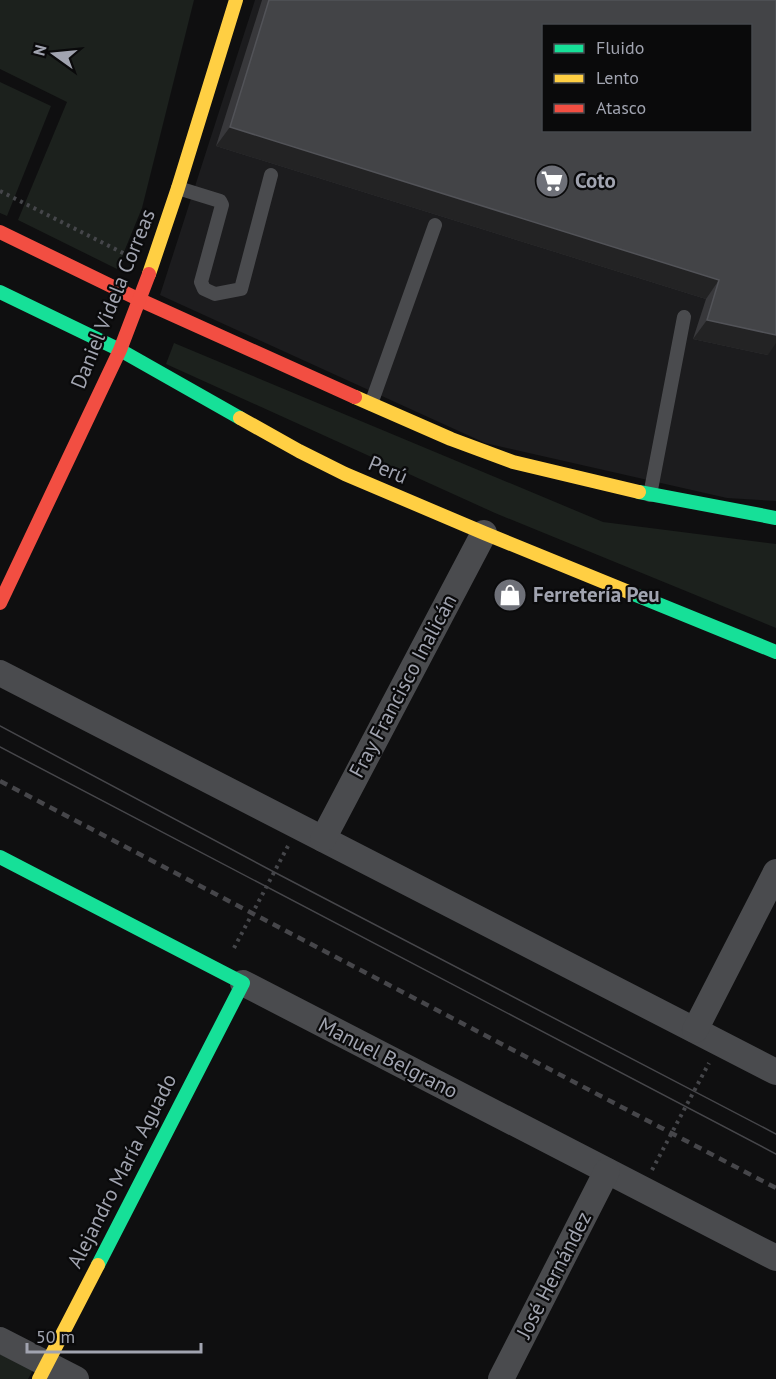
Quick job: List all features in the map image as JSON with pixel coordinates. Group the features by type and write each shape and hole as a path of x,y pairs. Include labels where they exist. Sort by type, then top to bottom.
{"main road":[{"name":"Daniel Videla Correas","path":"0,603 120,350 140,300 178,188 236,0"},
{"path":"0,232 140,300 371,404 451,439 513,462 650,495 776,519"},
{"name":"Perú","path":"0,292 120,350 208,401 345,474 776,652"},
{"name":"Manuel Belgrano","path":"0,857 232,978"},
{"name":"Alejandro María Aguado","path":"43,1371 232,978"}],"street":[{"name":"Fray Francisco Inalicán","path":"323,839 484,533"},
{"path":"0,672 776,1072"},
{"path":"695,1030 776,872"},
{"name":"Manuel Belgrano","path":"232,978 776,1258"},
{"name":"José Hernández","path":"501,1379 607,1171"},
{"path":"0,1340 43,1371 76,1379"}],"lane":[{"path":"178,188 220,201 222,205 201,282 204,289 215,294 241,290 271,176"},
{"path":"371,404 435,225"},
{"path":"650,495 684,317"}],"path":[{"path":"0,191 152,267"},
{"path":"232,978 298,826"},
{"path":"642,1189 720,1043"}],"shaded area":[{"path":"0,0 194,0 142,208 117,269 18,220 67,102 0,69"},
{"path":"255,0 776,0 776,501 727,498 485,443 160,295"},
{"path":"0,82 51,106 7,216 0,213"},
{"path":"174,343 603,522 776,544 776,628 495,513 166,364"},
{"path":"0,1354 33,1370 28,1379 0,1379"}],"building":[{"name":"Coto","path":"269,0 776,0 776,335 707,320 719,280 230,127"}],"tram line":[{"path":"0,726 776,1134"},
{"path":"0,747 776,1154"}],"railway":[{"path":"0,781 776,1188"}],"traffic: fast":[{"path":"0,292 120,350 240,418"},
{"path":"639,492 776,518"},
{"path":"631,593 776,652"},
{"path":"0,857 243,983 98,1265"}],"traffic: slow":[{"path":"149,274 236,0"},
{"path":"355,397 451,439 513,462 639,492"},
{"path":"240,418 345,474 631,593"},
{"path":"39,1379 98,1265"}],"traffic: jam":[{"path":"0,232 140,300 355,397"},
{"path":"0,603 120,350 149,274"}],"place":[{"name":"Coto","path":"552,181"},
{"name":"Ferretería Peu","path":"510,595"}]}
